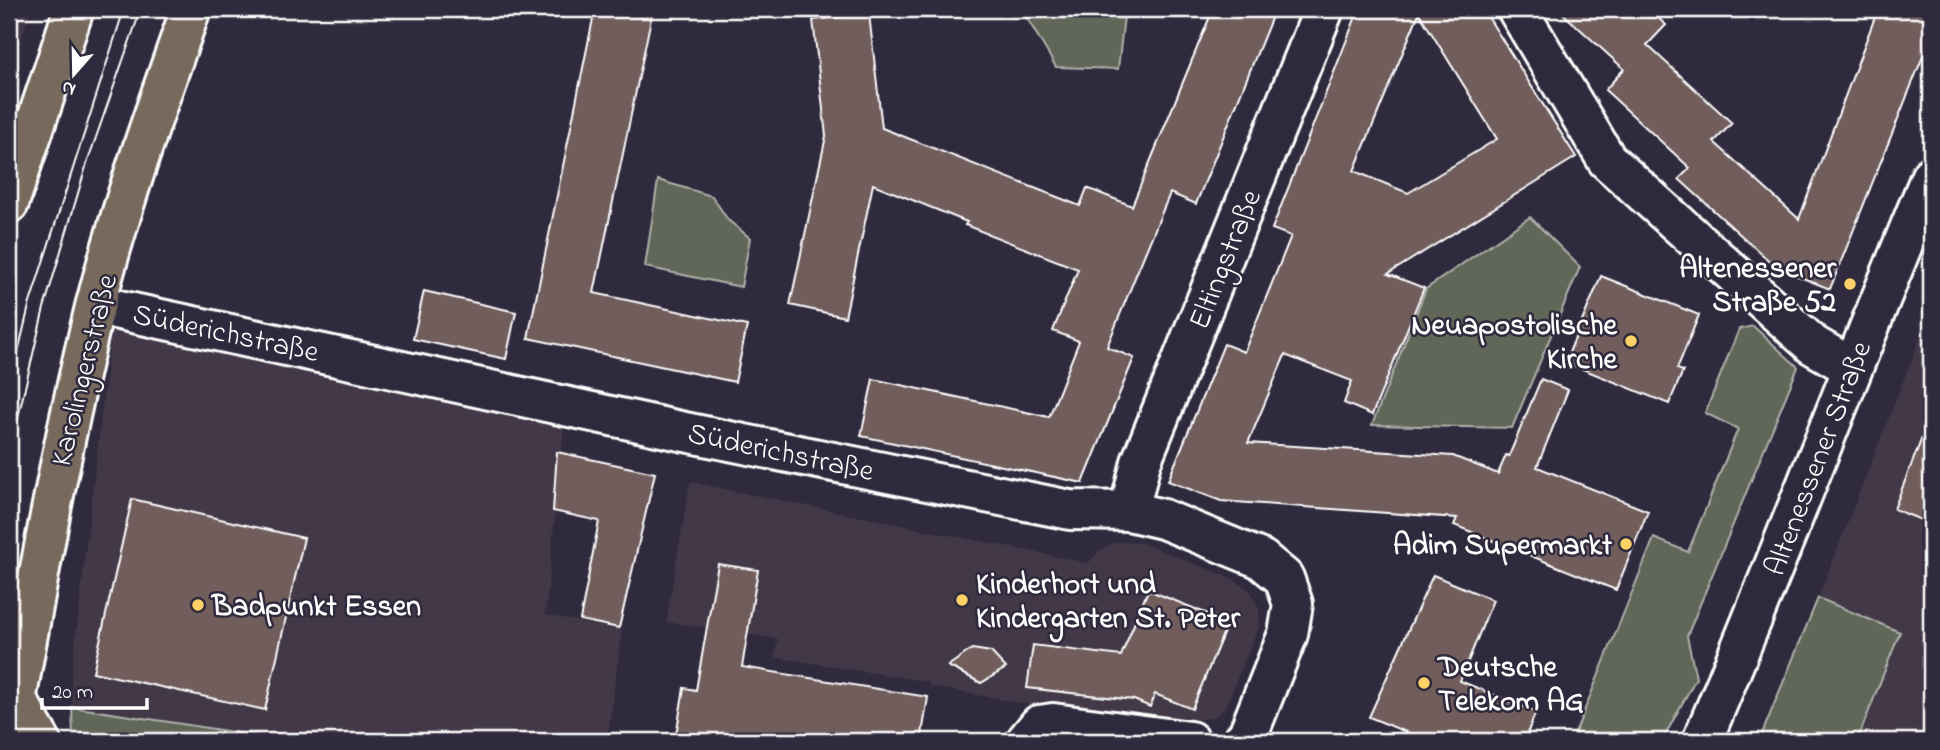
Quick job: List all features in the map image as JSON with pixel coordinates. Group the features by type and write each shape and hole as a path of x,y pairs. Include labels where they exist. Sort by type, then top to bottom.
{"main road":[{"path":"9,203 74,9"},
{"name":"Karolingerstraße","path":"9,740 41,555 96,304 153,114 191,9"},
{"path":"16,698 41,741"}],"street":[{"name":"Eltingstraße","path":"1129,511 1141,462 1324,9"},
{"path":"1517,9 1607,160 1813,345 1851,367"},
{"name":"Altenessener Straße","path":"1702,741 1804,498 1851,367 1931,176"},
{"name":"Süderichstraße","path":"96,304 1057,508 1129,511 1163,519 1261,559 1284,578 1293,604 1288,634 1248,737 1242,741"},
{"path":"1026,741 1039,725 1053,723 1190,741"}],"shaded area":[{"path":"9,9 31,9 9,76"},
{"path":"1931,310 1931,741 1857,741 1900,632 1818,598"},
{"path":"112,320 565,416 545,615 622,630 607,741 292,741 72,707 71,678"},
{"name":"Kinderhort und Kindergarten St. Peter","path":"690,482 1088,563 1100,550 1116,542 1142,543 1235,580 1250,591 1259,608 1259,626 1225,708 1214,717 1200,720 1038,701 1031,705 929,686 929,682 774,657 778,639 666,622"}],"green space":[{"path":"1030,9 1117,9 1124,16 1118,69 1056,67 1024,13"},
{"path":"658,180 712,196 728,220 750,238 741,287 645,267"},
{"path":"1530,217 1580,267 1512,428 1372,425 1426,289"},
{"path":"1753,326 1798,367 1687,636 1696,678 1662,741 1572,741 1654,538 1688,552 1738,429 1705,413 1739,329"},
{"path":"1818,598 1900,632 1857,741 1759,741"},
{"path":"72,707 292,741 77,741 73,736"}],"building":[{"path":"595,9 653,9 594,293 747,326 735,382 528,338"},
{"path":"1213,9 1275,9 1196,204 1170,193 1138,270 1107,347 1134,358 1083,483 861,436 873,379 1049,417 1079,341 1053,331 1078,269 965,225 967,222 873,184 845,317 790,305 826,136 813,20 869,14 882,128 1080,206 1087,188 1132,206"},
{"path":"1359,9 1483,9 1576,157 1388,274 1424,288 1372,415 1344,403 1352,381 1285,355 1248,443 1453,456 1498,474 1506,455 1509,456 1541,379 1568,390 1537,467 1648,511 1616,590 1454,525 1457,518 1221,501 1168,481 1224,344 1244,352 1291,236 1272,229","holes":["1419,13 1497,139 1408,193 1354,171"]},
{"path":"1558,9 1648,9 1666,25 1647,45 1732,123 1714,142 1799,219 1878,9 1931,9 1931,36 1830,289 1777,268 1679,179 1690,168 1605,90 1624,69"},
{"name":"Neuapostolische Kirche","path":"1601,276 1699,315 1677,369 1683,371 1669,404 1565,362"},
{"path":"424,291 516,312 506,359 413,339"},
{"path":"1929,420 1931,421 1931,524 1894,509"},
{"path":"557,452 655,473 619,628 580,620 599,521 553,511"},
{"name":"Badpunkt Essen","path":"132,499 304,538 265,710 93,672"},
{"path":"718,564 758,570 742,667 928,697 921,741 675,741 684,688 696,690"},
{"path":"1433,575 1493,600 1460,681 1536,712 1524,741 1428,741 1369,717"},
{"path":"1148,590 1228,622 1192,709 1155,694 1150,707 1134,700 1027,688 1033,645 1121,656"},
{"path":"972,649 991,652 1006,668 981,683 948,666"}],"tram line":[{"path":"9,390 29,306 124,9"},
{"path":"9,455 44,308 87,163 141,9"}],"place":[{"name":"Altenessener Straße 52","path":"1850,284"},
{"name":"Neuapostolische Kirche","path":"1631,341"},
{"name":"Adim Supermarkt","path":"1626,544"},
{"name":"Kinderhort und Kindergarten St. Peter","path":"962,600"},
{"name":"Badpunkt Essen","path":"198,605"},
{"name":"Deutsche Telekom AG","path":"1424,683"}]}
